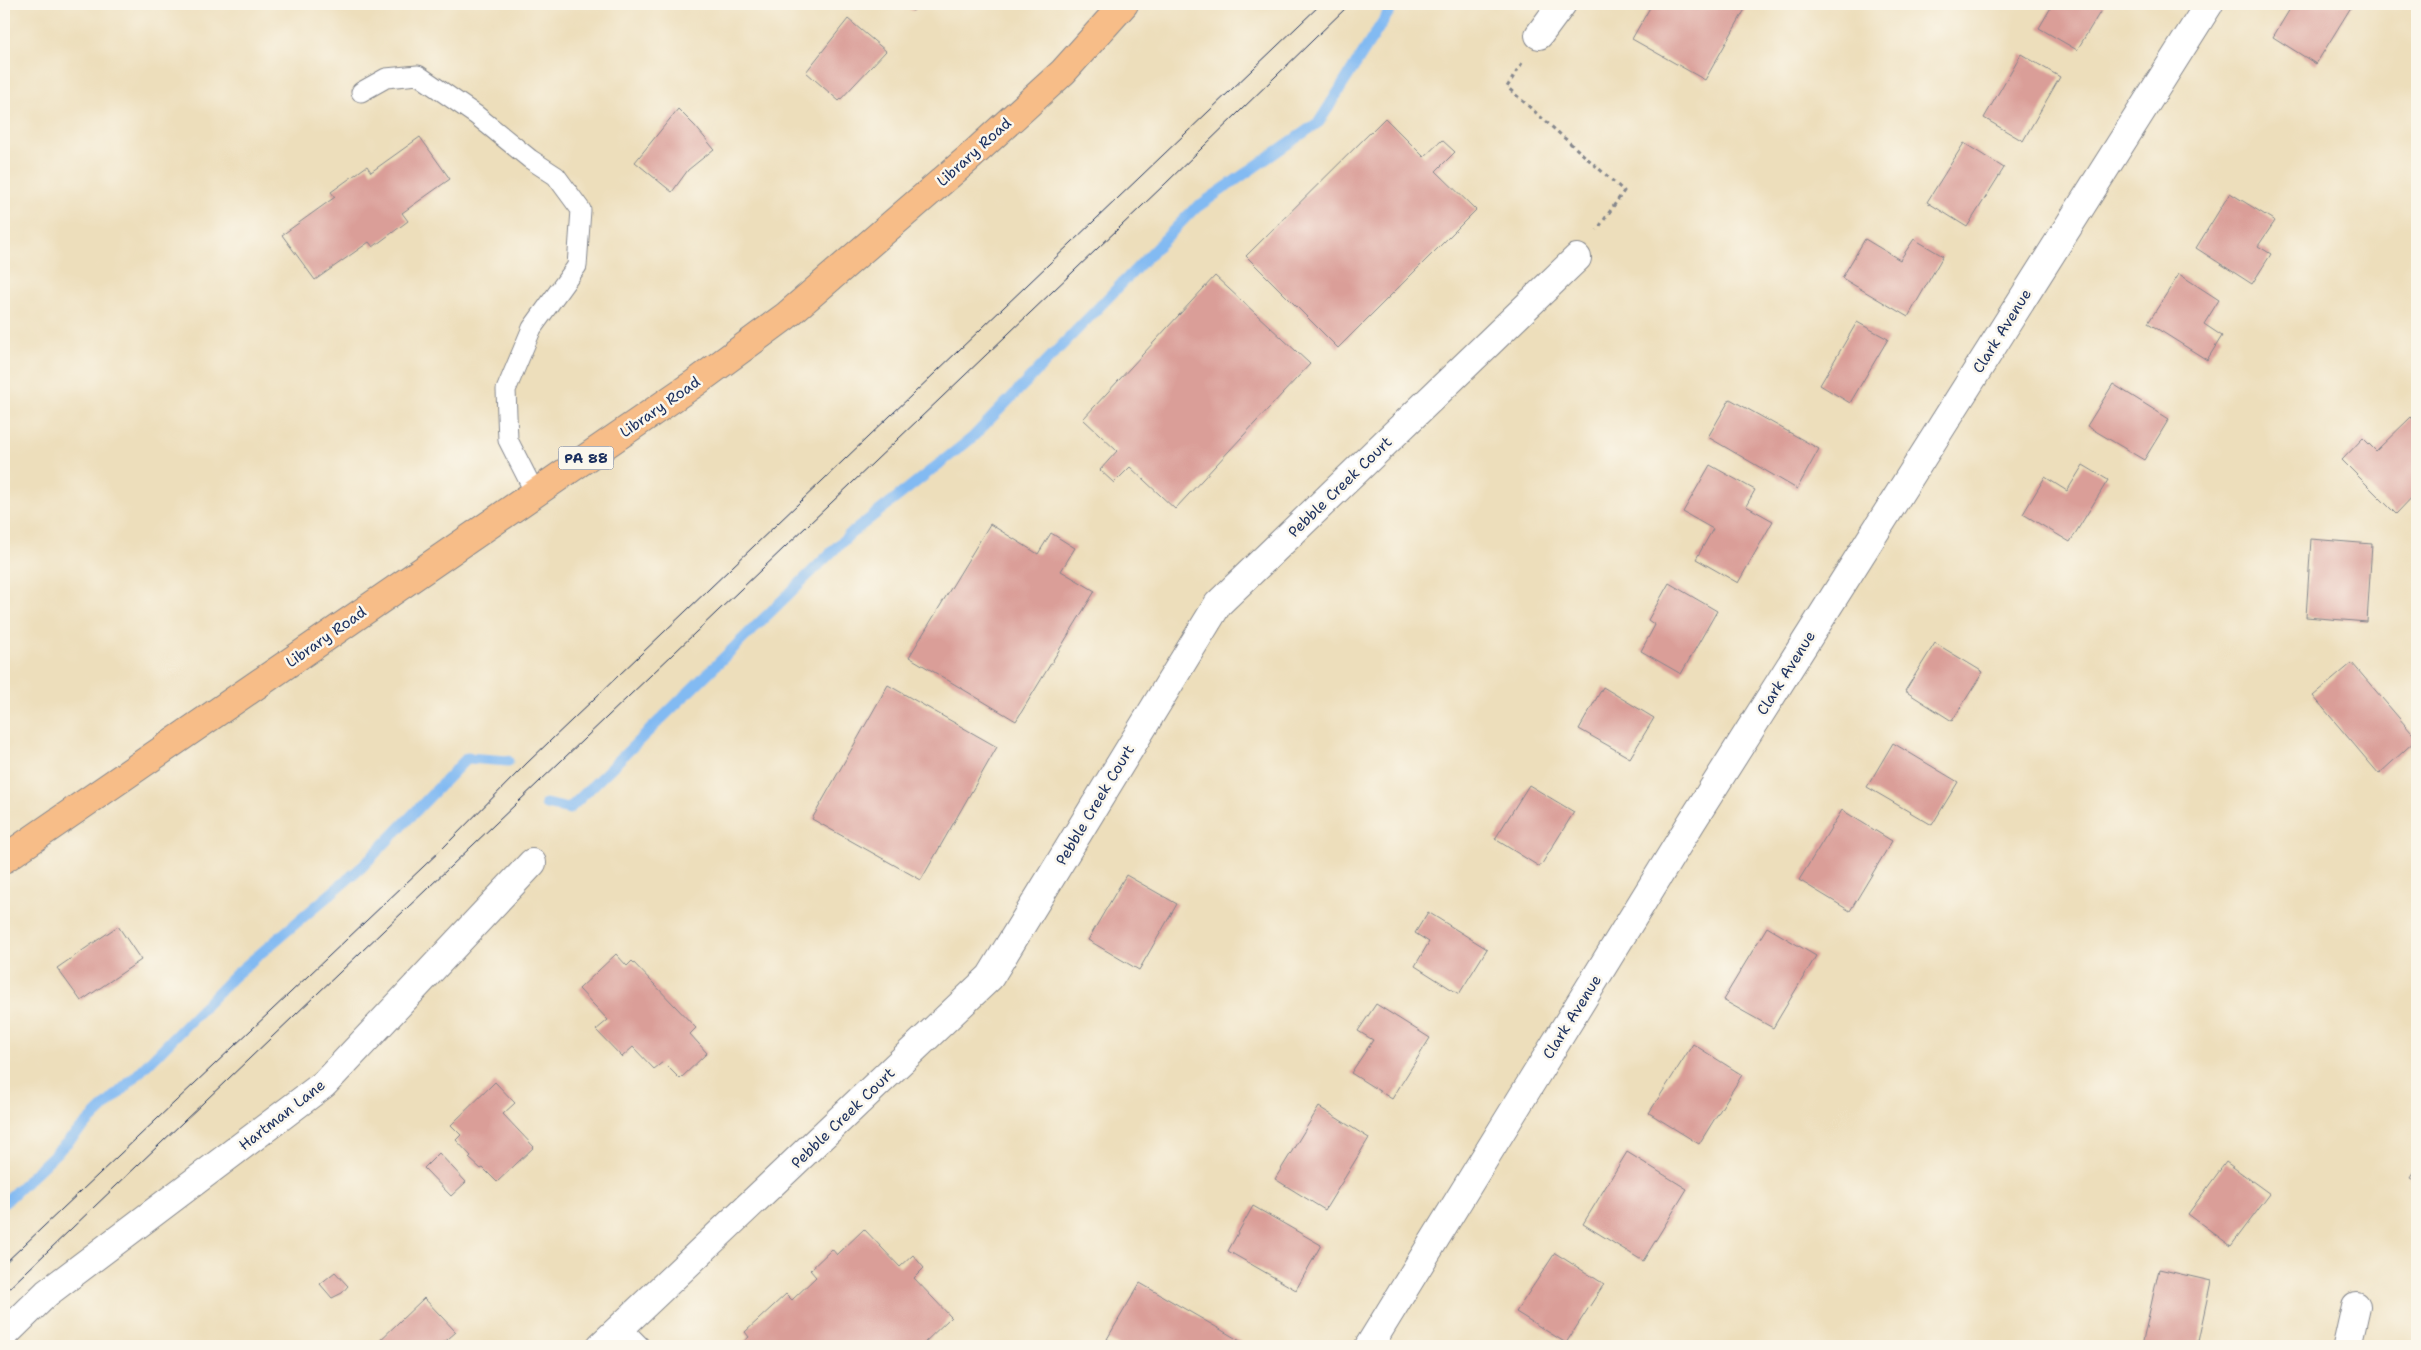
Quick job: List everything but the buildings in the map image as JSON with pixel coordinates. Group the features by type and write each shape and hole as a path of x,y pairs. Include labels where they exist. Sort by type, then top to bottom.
{"main road":[{"name":"Library Road","path":"4,859 695,383 786,316 970,157 1063,72 1124,4"}],"street":[{"path":"1539,35 1562,4"},
{"name":"Clark Avenue","path":"1369,1346 1696,814 2209,4"},
{"name":"Pebble Creek Court","path":"600,1346 631,1337 990,977 1218,604 1578,258"},
{"name":"Hartman Lane","path":"4,1335 46,1293 324,1084 532,863"},
{"path":"2347,1346 2356,1306"}],"lane":[{"path":"361,92 386,78 418,75 476,115 530,159 556,176 581,210 576,266 532,328 506,390 508,440 535,493"}],"path":[{"path":"1539,35 1508,87 1624,191 1578,258"}],"waterway":[{"path":"546,804 569,809 849,535 972,438 1193,210 1319,122 1394,4"},
{"path":"4,1203 134,1078 234,976 362,867 467,758 508,761"}],"tram line":[{"path":"4,1264 442,849 527,763 1321,4"},
{"path":"4,1293 1164,185 1350,4"}]}
